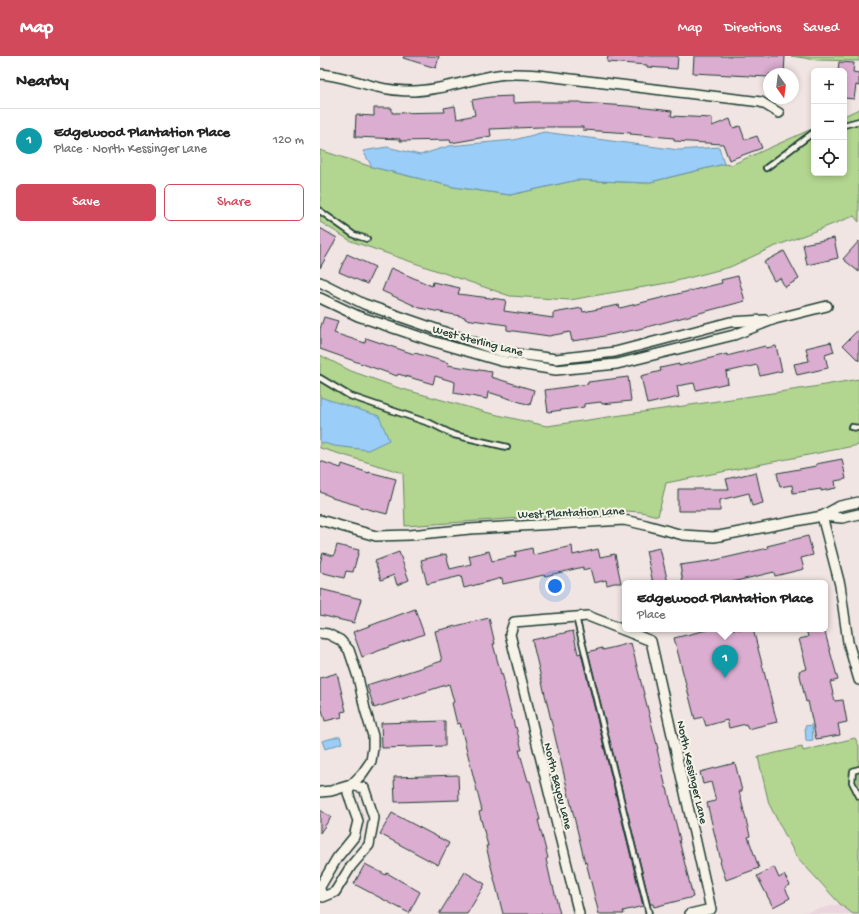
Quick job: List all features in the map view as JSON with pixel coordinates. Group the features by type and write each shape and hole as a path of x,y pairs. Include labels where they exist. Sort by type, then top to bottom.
{"street":[{"path":"320,74 339,77 376,87 413,91 448,86 498,75 538,75 761,102 779,113"},
{"name":"West Sterling Lane","path":"320,282 364,304 502,352 556,359 615,352 730,322 774,319"},
{"name":"West Sterling Lane","path":"320,298 358,316 432,341 500,361 556,370 618,364 734,335 774,319 827,306"},
{"name":"West Plantation Lane","path":"822,516 840,506 859,502"},
{"name":"West Plantation Lane","path":"320,520 376,536 624,520 683,535 714,537 822,516 842,518 859,514"},
{"path":"822,516 840,585 848,642 859,680"},
{"name":"North Kessinger Lane","path":"576,617 588,616 622,629"},
{"name":"North Bayou Lane","path":"576,617 514,622 510,634 579,914"},
{"name":"North Kessinger Lane","path":"628,632 651,641 711,909 690,914"},
{"path":"320,633 328,634 340,640 349,650 358,677 364,710 373,736 371,761 362,774 351,785 348,793 358,821 354,837 338,858 321,894"},
{"path":"320,792 331,791 351,785 364,788 374,818 369,845 351,866 335,892 321,894"}],"lane":[{"path":"847,124 859,121"},
{"path":"766,168 811,134"},
{"path":"320,211 354,235 367,239"},
{"path":"320,378 350,396 432,424 454,434 507,447"},
{"path":"851,427 859,428"},
{"path":"576,617 649,914"},
{"path":"859,769 853,771 852,782 859,796"}],"shaded area":[{"path":"840,904 853,914 796,914"}],"green space":[{"path":"791,56 859,56 859,61 817,60"},
{"path":"859,109 859,222 854,216 771,248 730,267 673,282 570,300 510,296 351,241 320,222 320,150 372,167 454,187 510,195 577,180 646,183 724,164 731,165 811,129 811,176 847,176 847,115"},
{"path":"320,355 351,371 399,388 489,413 547,426 859,379 859,445 666,483 658,516 641,512 625,511 405,526 403,473 320,448"},
{"path":"855,738 859,746 859,914 853,914 840,904 796,856 769,804 758,757 802,747 803,751"}],"water":[{"path":"544,132 679,150 719,147 724,164 646,183 577,180 510,195 454,187 372,167 363,151 387,147 420,155 449,146 514,140"},
{"path":"320,397 379,416 389,440 368,450 334,446 320,442"},
{"path":"812,725 813,740 806,741 805,726"},
{"path":"340,736 342,743 325,749 322,741"}],"building":[{"path":"404,56 439,56 436,68 403,58"},
{"path":"608,56 678,56 677,69 607,62"},
{"path":"694,56 785,56 784,68 763,68 763,77 693,73"},
{"path":"839,62 854,63 853,72 859,73 859,86 856,85 854,99 847,98 847,68 838,68"},
{"path":"513,96 513,103 581,102 672,111 671,116 712,118 712,126 730,119 733,128 740,126 745,140 757,136 762,148 729,160 723,144 674,141 674,138 630,134 631,133 583,130 583,127 490,129 491,136 451,143 450,140 400,141 400,139 355,137 356,115 374,116 374,108 392,108 392,113 445,112 444,108 455,106 457,119 475,115 472,100 490,97"},
{"path":"320,228 337,238 320,268"},
{"path":"834,238 838,258 807,265 803,244"},
{"path":"859,241 859,272 843,259"},
{"path":"784,251 799,279 785,287 780,278 774,281 764,262"},
{"path":"347,254 375,267 367,284 339,272"},
{"path":"391,268 432,286 433,282 460,288 458,294 506,300 504,311 553,318 553,313 582,308 583,312 619,305 620,308 722,283 721,280 738,276 745,301 639,329 572,341 570,332 549,336 507,330 507,325 465,319 465,317 420,308 382,291"},
{"path":"324,317 338,321 334,333 365,343 366,338 414,354 415,353 449,363 448,365 492,372 491,377 534,390 530,405 488,392 487,399 454,393 455,382 435,376 433,384 398,374 397,376 320,349 320,329"},
{"path":"859,329 859,361 843,345"},
{"path":"831,342 834,352 825,355 828,368 797,375 794,364 809,361 806,348"},
{"path":"765,346 766,348 776,346 782,371 760,376 757,365 726,372 728,383 696,390 694,383 677,386 679,397 647,404 641,376 661,371 660,368 679,364 679,366 727,354 727,356"},
{"path":"628,377 631,401 584,404 584,407 548,412 545,390 588,384 588,382"},
{"path":"842,459 846,479 835,481 836,488 821,491 821,489 793,493 792,485 780,487 777,473 816,466 816,464"},
{"path":"320,461 341,468 342,464 369,473 396,479 387,514 332,498 320,492"},
{"path":"756,472 763,503 752,506 749,493 720,500 720,511 678,511 678,489 729,489 726,479"},
{"path":"808,536 813,555 801,558 804,569 775,576 774,572 741,580 682,580 680,565 716,560 768,548 767,546"},
{"path":"337,545 359,550 353,572 346,571 344,578 320,572 320,563 323,553 334,556"},
{"path":"572,546 573,555 598,549 600,557 615,554 621,583 607,585 606,580 594,583 590,568 583,570 583,567 503,584 502,578 464,588 461,576 427,584 421,560 446,554 450,569 471,564 469,556 489,551 492,561 516,556 515,552 532,548 533,555"},
{"path":"660,548 667,580 652,580 646,551"},
{"path":"399,552 409,580 397,585 394,575 381,580 375,561"},
{"path":"320,589 361,599 354,623 320,615"},
{"path":"415,609 424,634 362,657 353,632"},
{"path":"489,618 495,644 493,644 522,750 519,750 528,781 530,781 540,820 538,820 548,858 546,859 560,914 503,914 479,812 482,811 460,723 457,724 452,703 454,702 449,684 374,708 367,685 442,661 435,631"},
{"path":"573,631 578,654 581,653 643,906 623,911 624,914 599,914 586,862 585,863 532,640"},
{"path":"699,632 754,632 777,722 748,729 746,724 729,728 727,720 706,726 703,717 695,719 674,638"},
{"path":"807,632 825,632 838,680 830,682 835,701 843,700 847,722 838,724 840,735 816,739 808,701 806,702 799,671 807,669 799,639 808,637"},
{"path":"631,643 693,897 654,907 653,904 650,904 588,652"},
{"path":"337,673 346,711 341,712 342,717 325,721 320,702 320,678"},
{"path":"445,721 445,746 382,748 381,723"},
{"path":"735,763 742,791 739,791 750,836 748,837 759,868 726,880 720,862 707,803 716,801 711,782 703,784 700,772"},
{"path":"458,775 459,800 395,802 394,777"},
{"path":"320,810 331,817 320,833"},
{"path":"392,813 449,843 438,865 380,834"},
{"path":"365,864 386,875 387,873 420,892 409,913 354,884"},
{"path":"774,867 779,878 784,875 790,885 785,888 790,898 773,907 757,876"},
{"path":"465,872 485,884 467,914 439,914"}],"place":[{"name":"Edgewood Plantation Place","path":"725,678"}]}
